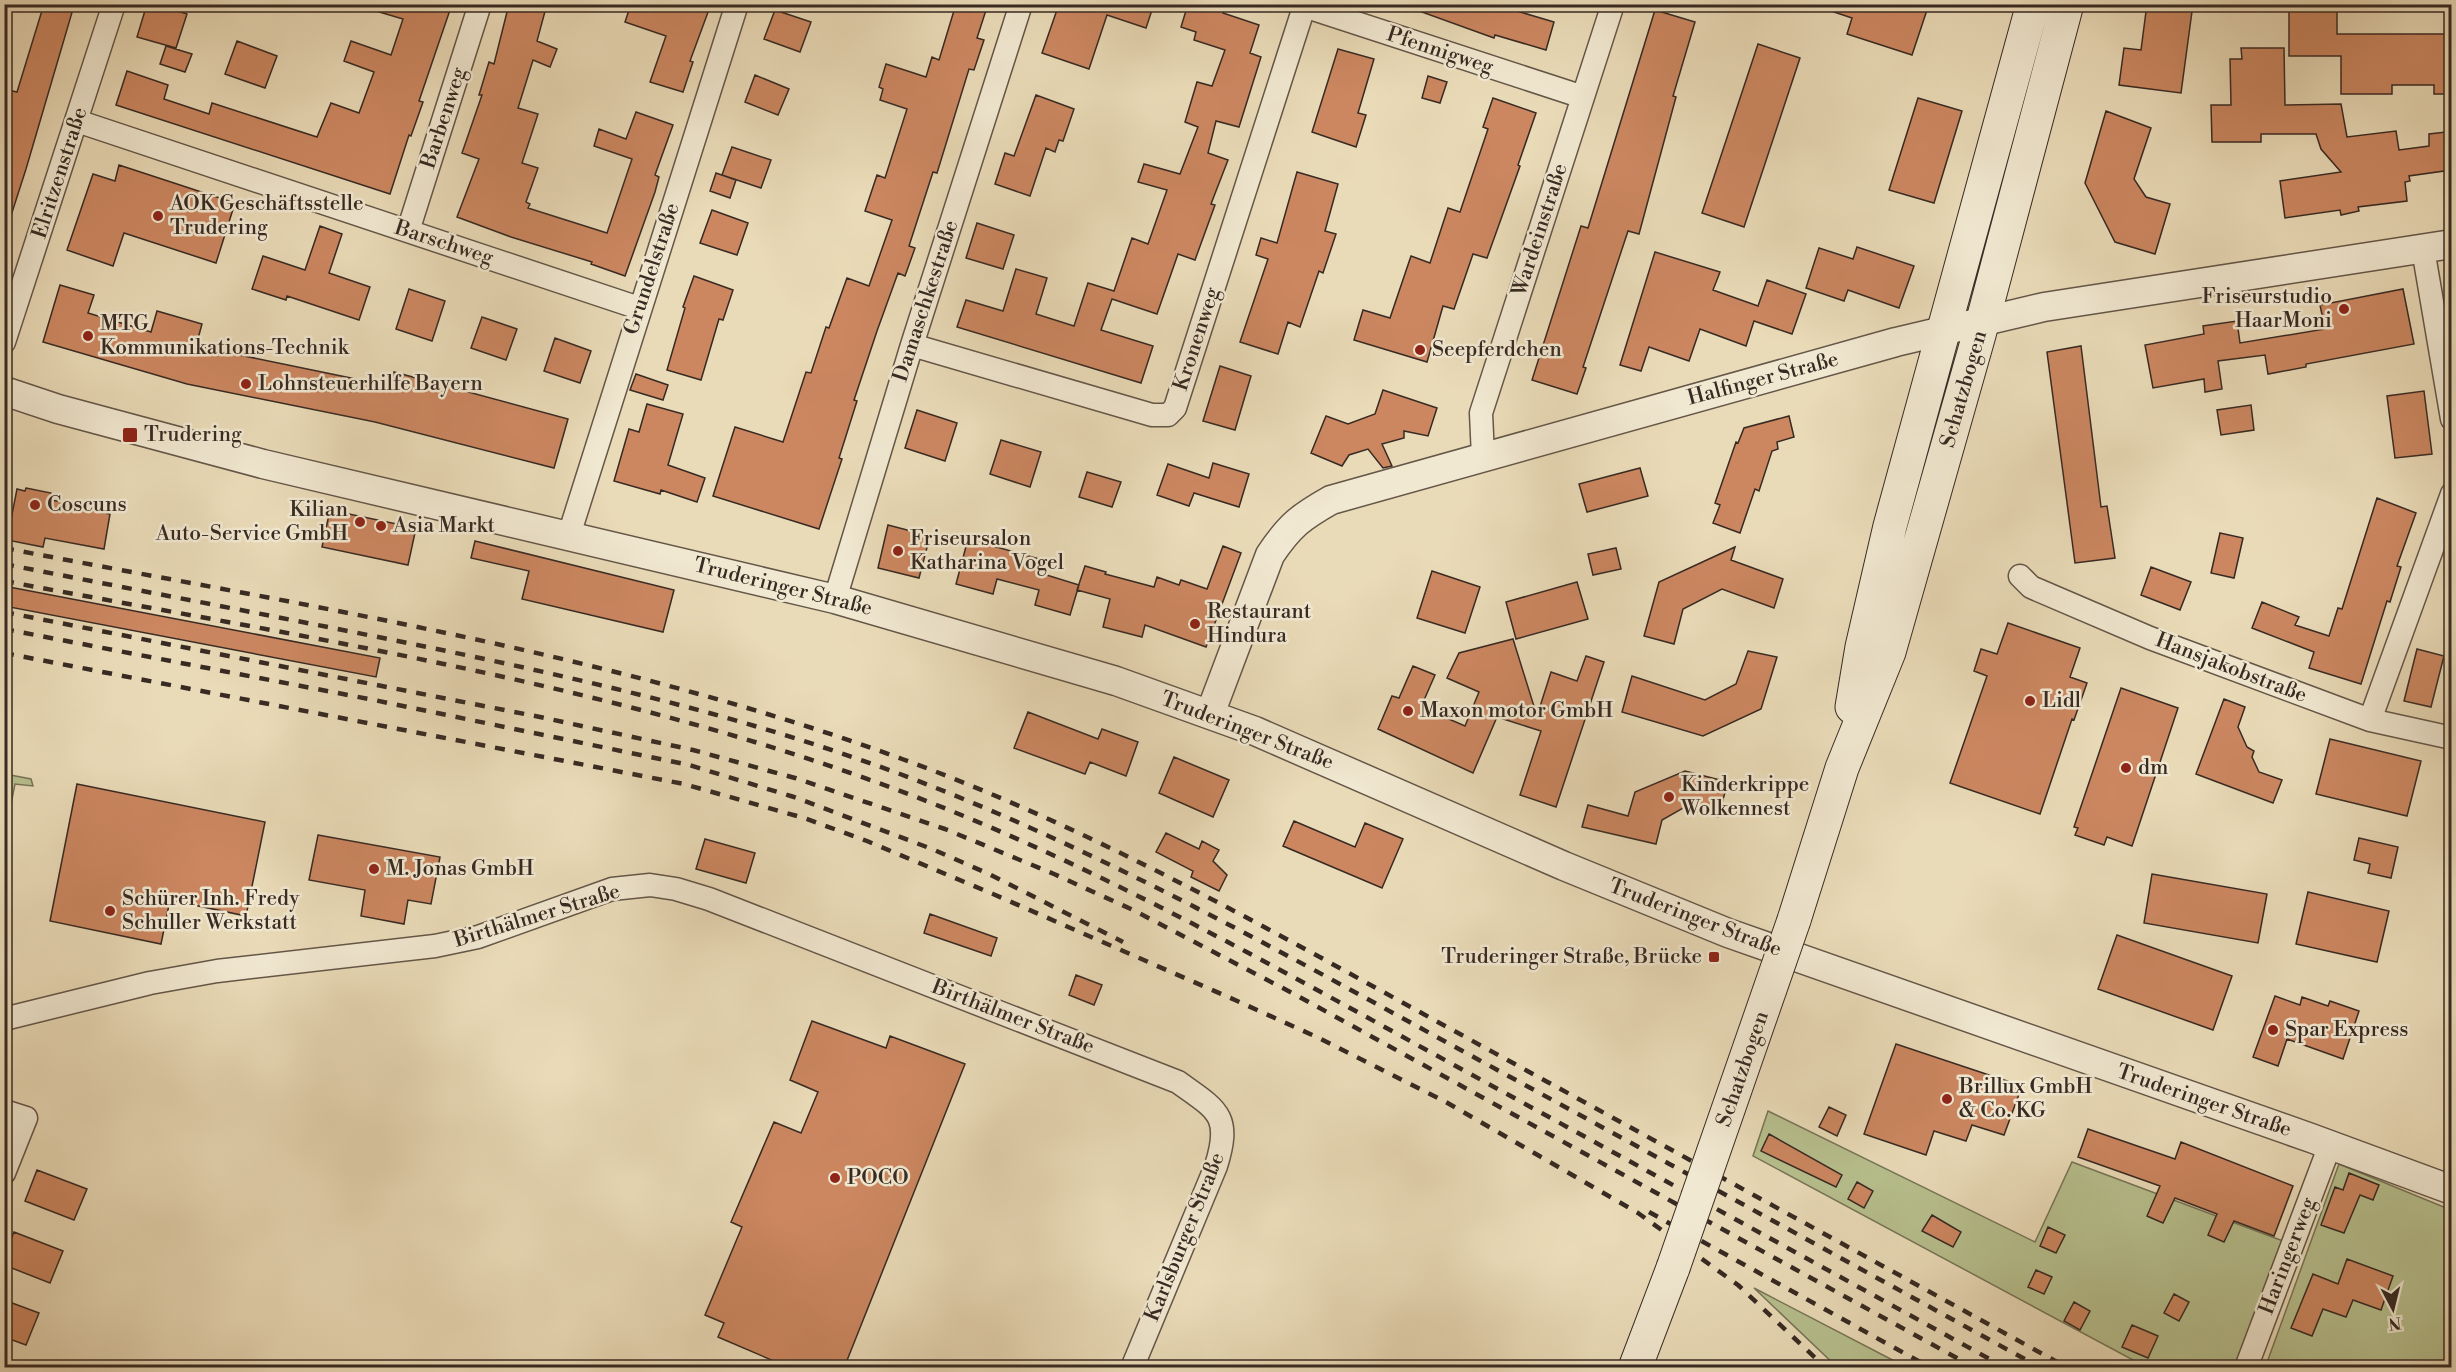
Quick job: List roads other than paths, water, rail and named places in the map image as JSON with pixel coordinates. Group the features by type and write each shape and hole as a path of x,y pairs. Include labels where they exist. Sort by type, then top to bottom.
{"main road":[{"name":"Schatzbogen","path":"1842,768 1862,647 1890,526 2033,4"},
{"name":"Schatzbogen","path":"1635,1368 1673,1268 1794,920 1842,768 1889,652 1983,322 2067,4"}],"street":[{"name":"Elritzenstraße","path":"4,342 114,4"},
{"name":"Barbenweg","path":"408,231 480,4"},
{"name":"Grundelstraße","path":"569,535 737,4"},
{"name":"Damaschkestraße","path":"835,599 912,345 1021,4"},
{"name":"Wardeinstraße","path":"1483,457 1481,413 1613,4"},
{"name":"Kronenweg","path":"912,345 1158,416 1168,416 1174,408 1301,6"},
{"name":"Pfennigweg","path":"1301,6 1582,97"},
{"name":"Barschweg","path":"77,121 639,308"},
{"name":"Halfinger Straße","path":"1210,714 1270,555 1281,538 1301,518 1331,500 1896,342 1983,322 2075,302 2451,244"},
{"path":"2423,249 2451,419"},
{"name":"Truderinger Straße","path":"4,391 68,412 263,464 835,599 1116,681 1210,714 1344,768 1564,866 1708,925 2451,1190"},
{"path":"2370,720 2451,494"},
{"name":"Hansjakobstraße","path":"2020,576 2031,586 2150,638 2370,720 2451,738"},
{"name":"Birthälmer Straße","path":"4,1019 87,997 183,977 435,946 478,937 612,890 650,885 676,889 709,899 1001,1011 1178,1082 1212,1106"},
{"name":"Karlsburger Straße","path":"1132,1368 1216,1166 1223,1143 1223,1125 1212,1106"},
{"path":"4,1173 15,1115"},
{"name":"Haringerweg","path":"2246,1368 2330,1145"}],"railway":[{"path":"4,548 345,612 570,661 682,689 793,722 973,786 1111,849 1247,918 2068,1368"},
{"path":"4,564 353,632 629,692 765,729 900,774 1043,834 1183,901 1321,974 2041,1368"},
{"path":"4,581 342,643 566,691 787,752 895,789 1034,846 1168,911 2006,1368"},
{"path":"4,612 540,717 693,750 795,778 945,829 1054,874 1133,910 1296,995 1975,1368"},
{"path":"4,629 374,700 689,765 794,797 932,849 989,874 1123,942"},
{"path":"4,653 684,784 804,818 867,841 1235,1000 1319,1038 1444,1101 1638,1213 1738,1285 1826,1368"},
{"path":"1649,1212 1931,1368"}],"place":[{"name":"AOK Geschäftsstelle Trudering","path":"158,216"},
{"name":"Friseurstudio HaarMoni","path":"2344,309"},
{"name":"MTG Kommunikations-Technik","path":"88,336"},
{"name":"Seepferdchen","path":"1420,350"},
{"name":"Lohnsteuerhilfe Bayern","path":"246,384"},
{"name":"Trudering","path":"130,435"},
{"name":"Coscuns","path":"35,505"},
{"name":"Kilian Auto-Service GmbH","path":"360,522"},
{"name":"Asia Markt","path":"381,526"},
{"name":"Friseursalon Katharina Vogel","path":"898,551"},
{"name":"Restaurant Hindura","path":"1195,624"},
{"name":"Lidl","path":"2030,701"},
{"name":"Maxon motor GmbH","path":"1408,711"},
{"name":"dm","path":"2126,768"},
{"name":"Kinderkrippe Wolkennest","path":"1669,797"},
{"name":"M. Jonas GmbH","path":"374,869"},
{"name":"Schürer Inh. Fredy Schuller Werkstatt","path":"110,911"},
{"name":"Truderinger Straße, Brücke","path":"1714,957"},
{"name":"Spar Express","path":"2273,1030"},
{"name":"Brillux GmbH & Co. KG","path":"1947,1099"},
{"name":"POCO","path":"835,1178"}]}
